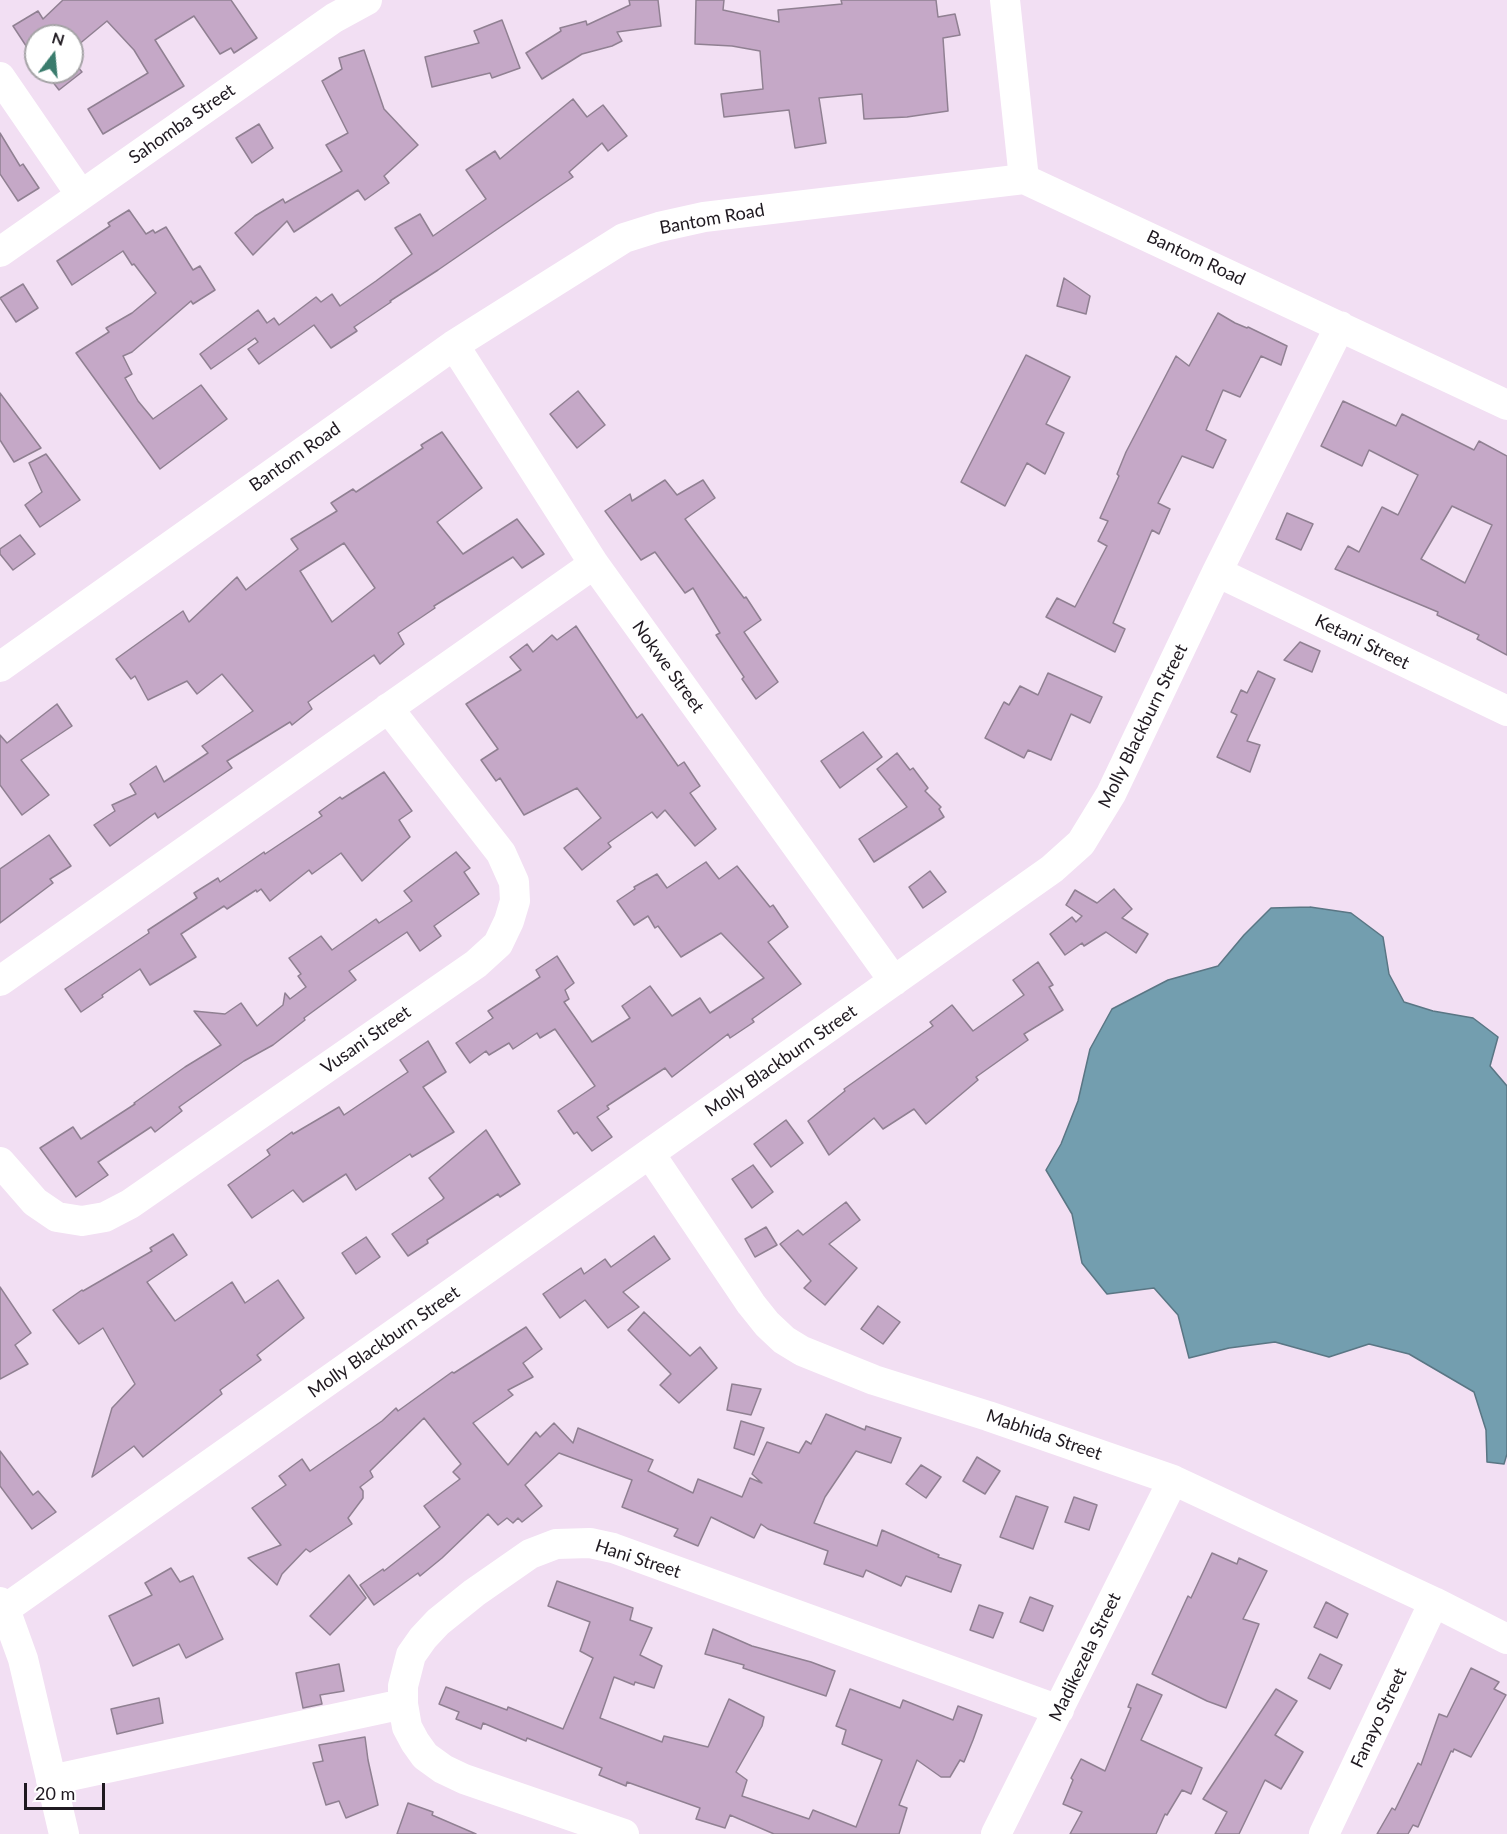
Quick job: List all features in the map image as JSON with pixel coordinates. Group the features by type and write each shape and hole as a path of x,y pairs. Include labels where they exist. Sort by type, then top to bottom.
{"street":[{"name":"Sahomba Street","path":"0,252 334,18 367,0"},
{"path":"1005,0 1024,179"},
{"path":"0,77 81,195"},
{"name":"Bantom Road","path":"0,667 454,345 624,238 704,217 1024,179 1507,405"},
{"name":"Molly Blackburn Street","path":"3,1606 650,1154 1052,869 1081,843 1111,794 1217,572 1340,326"},
{"name":"Nokwe Street","path":"454,345 594,564 894,981"},
{"path":"0,981 594,564"},
{"name":"Ketani Street","path":"1217,572 1507,711"},
{"name":"Vusani Street","path":"0,1162 35,1202 57,1217 82,1221 105,1217 130,1204 476,964 498,944 515,901 514,882 501,853 388,708"},
{"name":"Mabhida Street","path":"650,1154 751,1304 767,1324 793,1346 874,1380 988,1416 1173,1480 1434,1602 1507,1639"},
{"name":"Madikezela Street","path":"996,1834 1173,1480"},
{"name":"Hani Street","path":"624,1834 464,1779 443,1769 425,1756 407,1727 403,1686 411,1655 423,1638 438,1622 530,1554 556,1544 591,1543 613,1548 1059,1710"},
{"name":"Fanayo Street","path":"1324,1834 1434,1602"},
{"path":"3,1606 11,1662 51,1780 64,1834"},
{"path":"51,1780 403,1704"}],"water":[{"path":"1310,907 1351,913 1383,937 1389,974 1404,1002 1433,1011 1473,1018 1498,1037 1490,1066 1507,1086 1507,1454 1504,1464 1487,1462 1486,1430 1474,1392 1409,1354 1369,1344 1329,1357 1275,1342 1229,1348 1189,1358 1178,1315 1154,1288 1107,1294 1082,1263 1072,1214 1046,1170 1061,1144 1078,1101 1090,1049 1112,1009 1168,980 1218,966 1271,908"}],"building":[{"path":"63,0 231,0 257,38 234,53 231,48 220,54 194,16 155,40 184,86 103,134 88,109 148,73 134,50 107,21 84,40 84,24 24,24 24,43 13,26 38,11 43,19"},
{"path":"629,0 658,0 661,26 617,32 622,41 582,54 542,79 526,53 561,31 560,28 586,21 587,25 630,5"},
{"path":"696,0 724,0 723,10 779,22 778,10 842,4 841,0 936,0 938,17 955,14 960,35 943,38 948,111 907,117 864,119 862,94 819,98 826,143 795,148 789,110 724,117 721,94 763,89 760,51 732,46 695,44"},
{"path":"502,20 520,68 492,78 490,73 432,87 425,57 479,43 474,31"},
{"path":"364,50 384,109 418,145 384,176 389,183 365,200 358,190 294,232 287,221 253,255 235,233 255,216 283,199 285,203 342,171 326,145 348,133 322,81 342,69 339,58"},
{"path":"54,84 67,84 59,90"},
{"path":"573,99 587,117 603,105 627,136 608,151 602,143 569,172 573,177 390,301 354,327 357,331 331,348 314,325 259,364 248,349 258,342 255,338 211,369 200,354 258,310 267,323 274,318 279,325 316,297 321,302 332,294 340,306 412,254 395,228 420,214 433,236 486,199 466,170 495,151 500,159"},
{"path":"259,124 273,148 252,163 236,138"},
{"path":"0,133 20,166 23,164 39,188 18,201 0,174"},
{"path":"129,210 146,234 153,230 155,233 166,227 193,270 200,266 215,290 193,304 191,301 132,352 123,356 132,374 125,378 138,401 153,419 201,385 227,419 160,469 76,353 109,332 106,328 132,313 156,293 123,251 72,285 57,261 110,226 108,223"},
{"path":"1064,278 1090,296 1086,314 1057,306"},
{"path":"23,284 38,308 16,322 0,298"},
{"path":"1218,313 1287,346 1281,365 1261,356 1240,397 1223,390 1206,430 1226,440 1213,468 1182,456 1158,503 1170,509 1159,534 1152,530 1113,623 1125,629 1115,652 1046,617 1057,598 1075,607 1107,546 1098,541 1108,521 1100,518 1119,476 1117,474 1126,452 1176,356 1189,366"},
{"path":"1026,355 1070,377 1046,424 1064,433 1045,474 1027,463 1005,506 961,482"},
{"path":"578,391 605,425 577,448 550,414"},
{"path":"0,393 41,448 14,462 0,440"},
{"path":"1343,401 1396,426 1402,414 1474,450 1479,441 1507,456 1507,655 1477,639 1479,635 1437,615 1438,612 1335,569 1348,546 1359,552 1382,507 1398,515 1418,475 1369,450 1362,466 1321,446","holes":["1452,506 1492,525 1465,583 1421,559"]},
{"path":"442,432 482,488 437,522 463,554 517,519 544,554 522,568 513,557 434,606 435,608 398,633 404,644 380,664 374,655 308,702 312,709 292,725 290,722 227,761 232,768 158,818 155,813 110,846 94,825 115,811 112,805 136,794 130,784 156,766 164,782 208,753 202,746 253,711 222,674 197,694 187,681 148,700 135,676 131,679 116,659 183,611 189,622 237,577 246,590 298,549 291,539 337,511 331,503 353,489 356,492 423,448 421,445","holes":["344,543 375,588 332,622 300,571"]},
{"path":"46,454 80,500 40,527 25,505 42,492 29,463"},
{"path":"665,480 677,495 703,480 715,498 685,519 744,598 746,597 761,620 744,632 778,682 756,699 716,635 720,633 693,588 685,593 655,552 641,560 605,511 630,494 632,501"},
{"path":"1287,513 1313,524 1301,550 1276,539"},
{"path":"20,535 35,554 13,570 0,554 0,549"},
{"path":"576,626 637,718 642,714 678,766 684,762 700,786 690,793 716,829 695,846 665,810 657,818 652,812 608,843 611,847 582,870 564,848 601,818 577,788 524,815 500,778 496,781 481,760 498,749 466,704 521,670 510,657 527,644 533,652 552,635 557,640"},
{"path":"1300,642 1320,651 1312,672 1284,660"},
{"path":"1258,671 1275,679 1247,741 1260,745 1250,772 1217,757 1237,715 1231,712 1241,690 1247,693"},
{"path":"1048,673 1102,697 1090,723 1071,714 1051,760 1028,750 1024,758 985,738 1004,702 1009,705 1020,686 1038,695"},
{"path":"57,704 72,726 21,760 49,795 22,815 0,785 0,735 7,743"},
{"path":"863,732 882,757 840,788 821,761"},
{"path":"897,753 910,770 913,768 928,788 925,791 941,807 939,809 944,817 874,862 859,839 907,807 877,769"},
{"path":"384,772 412,811 399,820 410,837 362,881 341,853 312,874 309,870 270,901 261,889 257,892 256,890 227,909 224,906 181,934 196,957 150,985 140,969 81,1012 65,989 197,898 194,893 218,878 220,882 264,852 265,854 322,816 319,812 340,797 342,799"},
{"path":"49,835 71,866 50,879 53,883 0,923 0,869"},
{"path":"456,852 470,868 464,872 479,894 434,926 441,936 420,951 407,932 349,971 356,980 304,1018 305,1020 273,1045 244,1061 179,1107 182,1111 155,1132 151,1127 98,1162 108,1175 76,1197 40,1148 73,1127 81,1139 135,1104 185,1067 221,1045 194,1011 225,1014 241,1003 257,1026 283,1005 285,993 290,999 306,987 298,976 301,974 289,958 321,936 332,950 376,919 379,923 412,901 404,891"},
{"path":"706,862 719,879 737,866 770,907 773,905 788,927 768,942 801,984 752,1019 754,1022 730,1038 728,1034 672,1077 665,1068 607,1106 609,1109 597,1117 612,1137 592,1151 577,1132 574,1134 558,1111 595,1086 555,1029 540,1038 537,1033 513,1049 509,1043 489,1055 486,1051 470,1063 456,1043 493,1018 488,1011 540,977 536,970 557,956 574,983 565,990 569,999 564,1002 592,1042 630,1018 622,1006 650,986 672,1016 700,998 710,1013 764,978 721,933 681,957 658,926 655,928 648,916 634,925 617,901 635,889 634,887 657,874 667,888"},
{"path":"930,871 946,892 923,908 909,887"},
{"path":"1114,889 1132,909 1122,918 1148,934 1136,953 1106,932 1084,946 1082,943 1065,955 1050,934 1072,917 1076,922 1082,916 1066,905 1075,890 1097,903"},
{"path":"1038,962 1053,985 1049,987 1063,1010 1024,1034 1028,1040 976,1077 978,1080 926,1124 914,1109 883,1129 874,1118 829,1155 808,1121 845,1091 844,1089 933,1026 930,1022 952,1005 973,1031 1024,995 1013,980"},
{"path":"428,1041 446,1072 423,1087 454,1132 412,1157 410,1154 356,1190 346,1174 303,1202 293,1190 252,1218 228,1185 270,1155 267,1150 292,1132 293,1134 339,1107 344,1115 408,1072 400,1060"},
{"path":"786,1120 803,1143 771,1167 754,1144"},
{"path":"486,1130 520,1184 500,1197 498,1194 427,1240 428,1243 408,1256 392,1234 444,1198 429,1178"},
{"path":"753,1165 773,1192 752,1208 732,1179"},
{"path":"846,1202 860,1220 829,1244 857,1268 825,1305 804,1288 811,1281 780,1244 798,1230 803,1235"},
{"path":"766,1227 777,1245 755,1257 745,1239"},
{"path":"173,1234 187,1255 147,1282 175,1321 232,1282 245,1303 278,1280 304,1318 257,1355 261,1360 220,1390 222,1394 143,1457 134,1446 92,1477 112,1408 135,1384 103,1328 79,1344 53,1310 82,1290 152,1251 150,1248"},
{"path":"654,1236 670,1259 623,1292 639,1307 608,1328 585,1300 560,1318 543,1294 581,1268 584,1274 605,1259 611,1267"},
{"path":"366,1237 380,1257 356,1274 342,1253"},
{"path":"0,1287 31,1333 15,1345 28,1364 0,1379"},
{"path":"878,1306 900,1322 883,1344 861,1329"},
{"path":"644,1312 690,1356 700,1347 717,1368 679,1403 660,1385 671,1374 628,1330"},
{"path":"526,1327 542,1349 523,1363 533,1377 508,1390 513,1395 473,1423 508,1465 536,1432 540,1437 554,1423 573,1443 578,1428 653,1460 648,1471 693,1493 698,1479 742,1497 750,1478 762,1483 752,1474 767,1442 799,1453 806,1441 811,1444 826,1414 865,1430 866,1426 901,1438 891,1463 856,1451 825,1497 814,1523 877,1546 882,1530 939,1555 938,1557 961,1565 951,1592 906,1576 901,1586 866,1570 863,1577 824,1564 828,1551 768,1529 761,1524 754,1538 711,1517 698,1546 674,1536 678,1529 622,1507 632,1480 559,1453 525,1485 542,1506 522,1522 518,1518 513,1523 507,1518 498,1525 488,1514 420,1576 418,1573 374,1605 360,1585 383,1569 384,1571 440,1527 424,1506 460,1479 453,1472 461,1464 424,1418 370,1471 373,1477 360,1487 363,1491 363,1498 348,1518 352,1524 310,1552 306,1549 282,1574 277,1585 248,1558 281,1545 252,1508 286,1485 279,1476 302,1459 310,1471 382,1421 396,1408 398,1411 452,1372 454,1373"},
{"path":"732,1384 761,1389 751,1415 727,1410"},
{"path":"741,1421 764,1428 754,1455 734,1448"},
{"path":"0,1451 33,1495 38,1491 56,1512 32,1529 0,1486"},
{"path":"977,1457 1000,1471 985,1494 963,1481"},
{"path":"921,1465 941,1477 926,1498 906,1484"},
{"path":"1016,1496 1048,1507 1033,1549 1000,1537"},
{"path":"1074,1497 1097,1505 1089,1530 1065,1522"},
{"path":"1212,1553 1237,1564 1239,1558 1267,1571 1243,1619 1259,1624 1226,1708 1152,1674 1188,1596 1191,1598"},
{"path":"171,1568 180,1582 193,1576 223,1639 186,1658 179,1644 133,1666 109,1616 152,1595 145,1583"},
{"path":"349,1575 366,1598 330,1635 310,1616"},
{"path":"557,1581 633,1608 630,1620 652,1628 640,1655 662,1666 654,1688 635,1682 634,1685 614,1677 600,1718 662,1742 664,1736 708,1747 729,1699 764,1717 762,1726 736,1772 747,1780 742,1796 809,1819 813,1810 856,1827 882,1760 842,1744 846,1730 836,1726 850,1689 900,1708 903,1700 953,1720 958,1706 982,1715 964,1762 960,1760 950,1777 941,1777 917,1760 899,1805 907,1808 899,1834 774,1834 730,1815 725,1828 696,1819 700,1808 627,1782 626,1786 599,1775 602,1768 527,1738 526,1741 483,1723 481,1729 456,1719 459,1712 439,1704 446,1687 507,1710 508,1707 563,1729 593,1658 580,1651 590,1622 548,1606"},
{"path":"1030,1597 1053,1606 1043,1631 1020,1622"},
{"path":"1326,1602 1348,1614 1337,1638 1314,1627"},
{"path":"979,1605 1003,1613 993,1638 970,1630"},
{"path":"713,1629 752,1646 835,1671 826,1696 743,1668 744,1665 705,1654"},
{"path":"1320,1654 1342,1665 1330,1689 1308,1678"},
{"path":"339,1664 344,1691 320,1695 322,1704 303,1708 296,1673"},
{"path":"1471,1668 1499,1682 1494,1689 1506,1695 1471,1757 1454,1749 1453,1752 1451,1751 1418,1827 1413,1825 1408,1834 1377,1834 1392,1808 1395,1810 1418,1763 1421,1765 1439,1714 1447,1717"},
{"path":"1137,1684 1162,1695 1141,1740 1202,1768 1191,1794 1182,1790 1167,1815 1165,1814 1156,1834 1070,1834 1082,1812 1063,1804 1073,1780 1071,1778 1081,1759 1105,1771 1131,1708 1128,1707"},
{"path":"1276,1689 1297,1701 1275,1735 1303,1752 1281,1789 1265,1780 1239,1834 1215,1834 1227,1812 1203,1799"},
{"path":"159,1698 163,1723 117,1734 111,1709"},
{"path":"365,1737 378,1805 346,1818 339,1801 326,1805 313,1763 323,1761 319,1745"},
{"path":"408,1803 433,1812 432,1815 476,1834 397,1834"}]}
